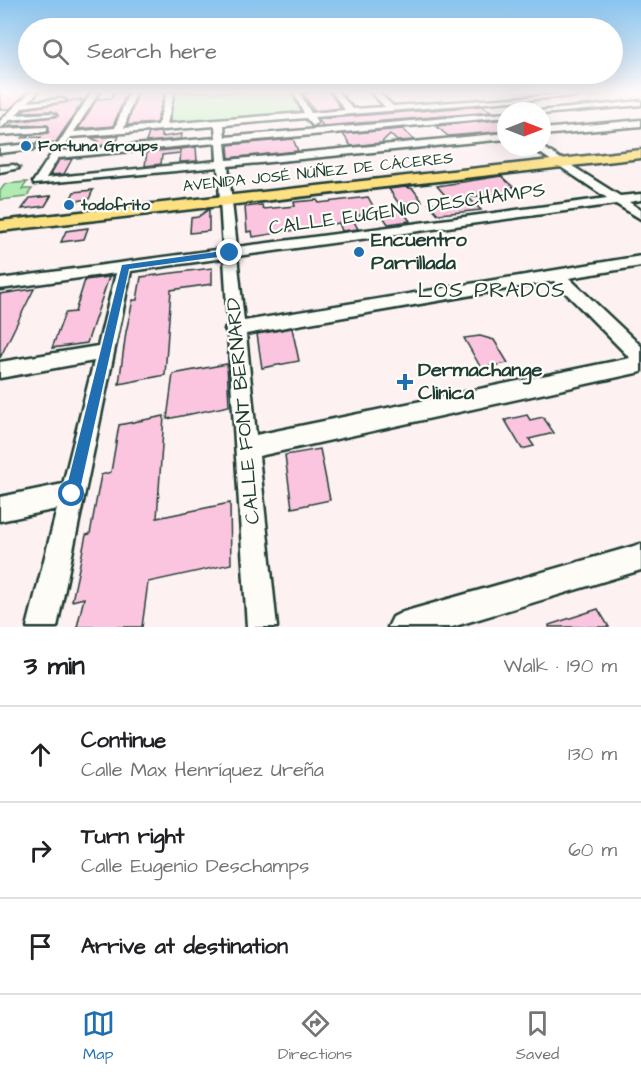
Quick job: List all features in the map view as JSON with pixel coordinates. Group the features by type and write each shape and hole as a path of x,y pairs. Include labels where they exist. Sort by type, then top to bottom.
{"main road":[{"name":"AVENIDA JOSÉ NÚÑEZ DE CÁCERES","path":"0,226 225,197 556,160 641,147"},
{"name":"AVENIDA JOSÉ NÚÑEZ DE CÁCERES","path":"556,160 641,154"},
{"name":"AVENIDA JOSÉ NÚÑEZ DE CÁCERES","path":"0,217 225,197"}],"street":[{"path":"76,121 38,182 497,137"},
{"path":"118,131 121,121"},
{"path":"162,127 163,121"},
{"path":"55,155 274,121"},
{"path":"312,121 318,132"},
{"path":"67,135 162,127 219,131 318,132 437,121"},
{"path":"551,131 641,123"},
{"path":"0,132 44,129"},
{"name":"CALLE FONT BERNARD","path":"219,131 234,329 262,627"},
{"path":"0,150 31,147"},
{"path":"550,156 641,215"},
{"path":"0,169 14,168"},
{"name":"CALLE EUGENIO DESCHAMPS","path":"0,284 641,197"},
{"path":"234,329 641,261"},
{"path":"42,627 125,267"},
{"path":"557,275 641,358"},
{"path":"0,370 104,352"},
{"path":"246,448 641,364"},
{"path":"0,509 72,494"},
{"path":"403,627 641,557"}],"green space":[{"path":"170,121 216,121 170,125"},
{"path":"27,182 22,189 32,189 26,197 0,200 0,191 5,184"}],"building":[{"path":"70,121 56,142 36,144 41,137 22,138 48,133 47,125 10,126 14,122"},
{"path":"83,121 115,121 113,126 78,129"},
{"path":"128,121 157,121 156,123 127,125"},
{"path":"320,121 380,121 323,126"},
{"path":"497,121 497,132 448,136 436,126"},
{"path":"403,129 414,140 397,141 390,134 381,143 351,146 343,134"},
{"path":"160,132 162,137 182,134 181,139 146,142 149,133"},
{"path":"119,136 116,144 95,146 98,141 91,138"},
{"path":"293,139 298,151 229,158 228,145"},
{"path":"196,147 197,161 180,162 181,149"},
{"path":"180,149 180,153 162,155 161,164 145,166 147,152"},
{"path":"72,159 64,174 50,175 59,160"},
{"path":"501,176 522,195 503,197 500,194 468,197 481,210 462,212 438,214 429,204 450,201 437,186"},
{"path":"406,187 413,189 422,201 399,204 389,189"},
{"path":"93,190 89,199 69,202 74,192"},
{"path":"51,196 45,206 22,209 30,198"},
{"path":"368,197 377,213 351,216 358,229 342,231 339,223 253,237 252,231 247,232 245,207 262,205 263,209 295,206 294,202 317,200 319,203"},
{"path":"209,209 209,231 190,233 191,218 198,217"},
{"path":"401,209 410,221 388,224 380,212"},
{"path":"88,228 84,239 61,242 66,231"},
{"path":"212,268 212,284 171,290 165,375 119,384 126,332 133,300 137,300 141,277"},
{"path":"109,277 87,343 52,348 65,313 75,312 85,280"},
{"path":"34,289 20,317 0,358 0,294"},
{"path":"292,328 299,361 262,368 257,334"},
{"path":"480,336 494,340 508,363 481,368 464,338"},
{"path":"227,364 229,406 167,419 173,374"},
{"path":"527,415 530,420 543,417 554,433 529,439 534,446 522,449 505,420"},
{"path":"164,416 157,518 230,503 231,564 148,582 142,627 77,627 84,598 72,601 86,535 90,534 101,475 111,472 119,425"},
{"path":"320,449 330,500 292,508 285,455"},
{"path":"598,609 609,627 549,627 549,625"}],"place":[{"name":"Fortuna Groups","path":"26,146"},
{"name":"todofrito","path":"69,205"},
{"name":"Encuentro Parrillada","path":"359,252"},
{"name":"Dermachange Clinica","path":"405,382"}],"district":[{"name":"LOS PRADOS","path":"492,290"}],"route":[{"path":"72,494 125,267 230,253"}]}
